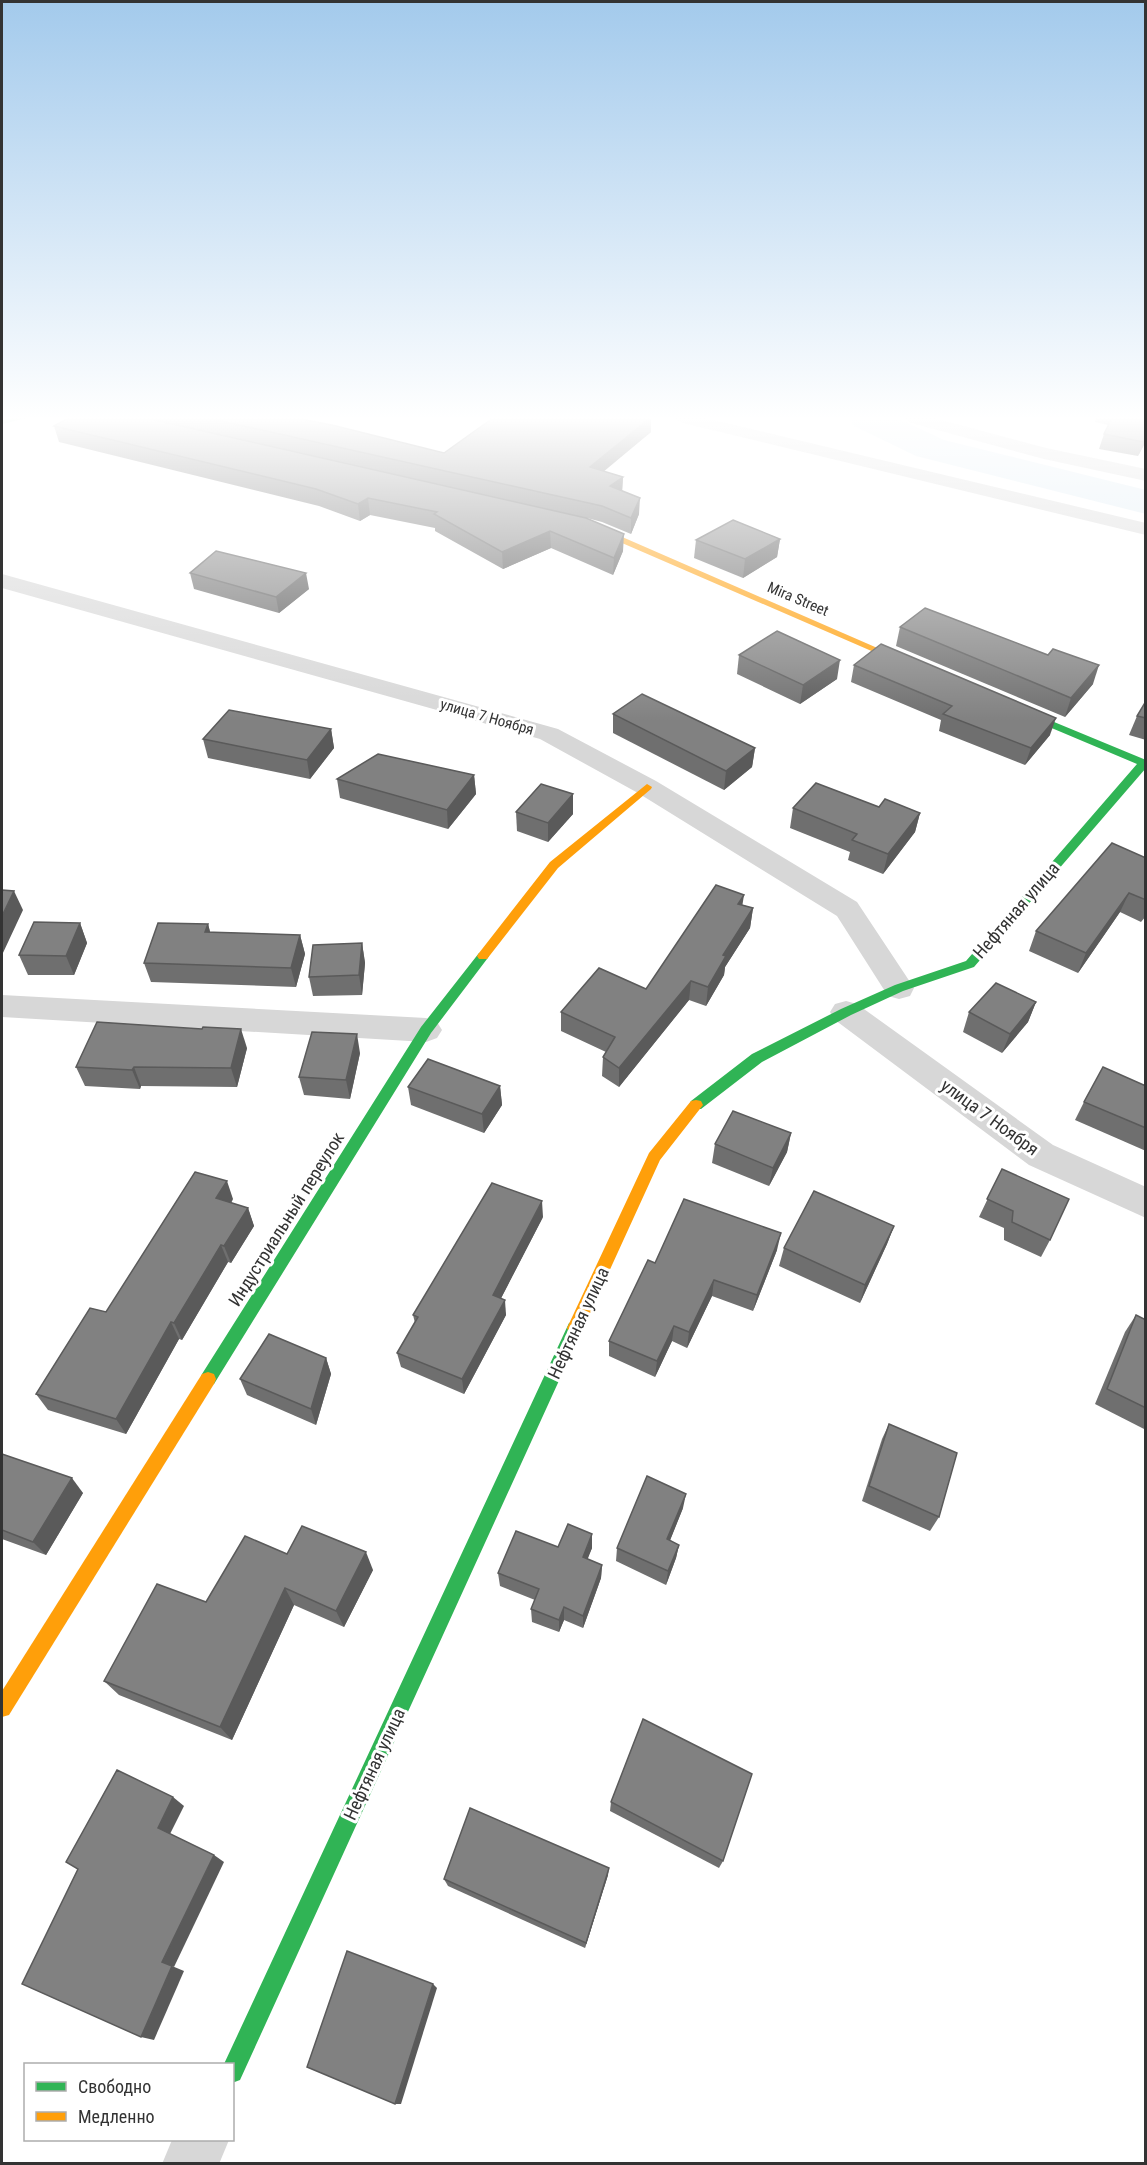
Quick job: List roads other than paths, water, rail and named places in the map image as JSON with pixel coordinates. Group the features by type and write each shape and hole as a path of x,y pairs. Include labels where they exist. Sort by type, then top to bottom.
{"street":[{"path":"1104,519 1146,529"},
{"name":"Mira Street","path":"571,523 594,528 927,672"},
{"name":"улица 7 Ноября","path":"2,581 549,734 647,787 847,909 899,988"},
{"path":"1003,704 1145,764"},
{"name":"Нефтяная улица","path":"234,2068 654,1157 696,1106 756,1058 899,988 970,964 1145,764"},
{"name":"Индустриальный переулок","path":"2,1708 426,1030 554,865 647,787"},
{"path":"2,1006 426,1030"},
{"name":"улица 7 Ноября","path":"846,1012 1041,1155 1146,1203"},
{"path":"190,2163 200,2141"}]}
